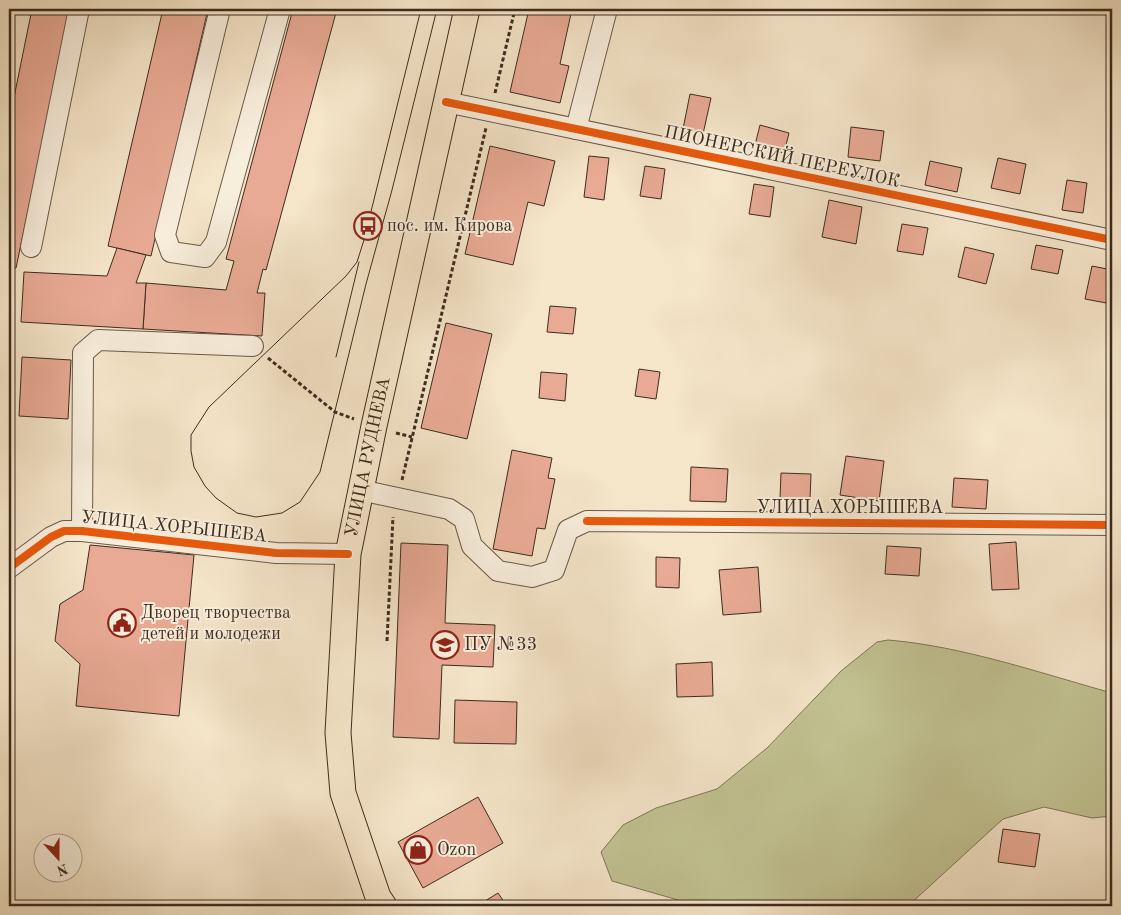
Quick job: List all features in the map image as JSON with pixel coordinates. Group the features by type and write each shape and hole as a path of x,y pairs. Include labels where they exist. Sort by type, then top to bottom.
{"main road":[{"name":"УЛИЦА РУДНЕВА","path":"384,906 378,897 344,793 338,733 348,554 360,490 467,9"}],"street":[{"path":"31,248 79,9"},
{"path":"220,9 165,235 170,252 205,257 216,242 280,9"},
{"path":"576,129 607,9"},
{"name":"ПИОНЕРСКИЙ ПЕРЕУЛОК","path":"446,102 1112,240"},
{"path":"82,531 83,353 98,340 253,346"},
{"name":"УЛИЦА ХОРЫШЕВА","path":"360,490 449,509 464,519 472,546 498,571 532,577 554,570 568,530 587,521 1112,525"},
{"name":"УЛИЦА ХОРЫШЕВА","path":"9,568 51,537 64,532 82,531 276,553 348,554"}],"path":[{"path":"387,641 392,520 515,9"},
{"path":"253,346 335,412 412,437"}],"green space":[{"path":"888,640 916,643 972,654 1112,693 1112,816 1092,818 1044,807 1003,819 908,906 695,906 612,881 601,852 623,825 656,808 717,789 767,748 841,671 877,642"}],"building":[{"path":"32,9 70,9 16,268 9,267 9,122"},
{"path":"163,9 208,9 151,256 108,246"},
{"path":"293,9 337,9 266,270 263,269 257,293 265,293 262,336 143,329 146,283 226,290 234,261 226,259"},
{"path":"529,9 572,9 560,64 569,66 560,103 510,92"},
{"path":"690,94 711,98 703,134 683,129"},
{"path":"760,125 789,133 784,153 755,145"},
{"path":"851,127 884,131 880,161 848,157"},
{"path":"490,146 555,161 544,206 528,202 513,265 465,254"},
{"path":"589,156 609,158 604,200 584,197"},
{"path":"998,158 1026,164 1020,194 991,188"},
{"path":"930,161 962,168 957,192 925,185"},
{"path":"645,166 665,169 661,199 640,196"},
{"path":"1067,180 1087,183 1083,213 1062,210"},
{"path":"754,184 774,187 770,217 749,214"},
{"path":"829,200 862,207 856,244 822,237"},
{"path":"902,224 928,228 923,255 897,251"},
{"path":"1036,245 1063,250 1058,274 1031,269"},
{"path":"965,247 994,254 986,284 958,277"},
{"path":"117,248 146,255 136,283 146,283 143,329 21,322 24,272 107,276"},
{"path":"1092,266 1112,270 1112,304 1085,299"},
{"path":"550,306 576,308 573,334 547,332"},
{"path":"446,323 492,334 467,439 421,428"},
{"path":"22,357 71,360 68,419 19,416"},
{"path":"639,369 660,372 656,399 635,396"},
{"path":"541,372 567,374 565,401 539,398"},
{"path":"512,450 552,458 548,478 555,479 545,529 537,528 532,556 493,549"},
{"path":"846,456 884,461 879,501 840,495"},
{"path":"691,467 728,469 726,502 690,501"},
{"path":"781,473 811,474 810,499 780,498"},
{"path":"954,478 988,480 986,509 952,507"},
{"path":"1016,542 1019,589 992,590 989,544"},
{"name":"ПУ №33","path":"401,543 448,545 445,623 495,625 493,667 442,665 439,739 393,737"},
{"name":"Дворец творчества детей и молодежи","path":"90,545 194,555 179,716 76,706 80,664 55,641 60,604 83,590"},
{"path":"887,546 921,548 919,576 885,574"},
{"path":"656,557 680,558 679,588 656,587"},
{"path":"758,567 761,612 723,615 719,570"},
{"path":"712,662 713,696 677,697 676,664"},
{"path":"455,700 517,702 516,744 454,743"},
{"path":"478,797 503,843 423,888 398,842"},
{"path":"1003,829 1040,834 1035,867 998,862"},
{"path":"498,893 507,906 477,906"}],"tram line":[{"path":"421,9 357,262 346,276 209,407 191,435 194,467 205,486 216,498 237,513 256,517 282,513 300,502 320,472 437,9"},
{"path":"336,357 359,262"}],"cycle path":[{"path":"446,102 1112,240"},
{"path":"587,521 1112,525"},
{"path":"9,568 51,537 64,531 82,531 276,553 348,554"}],"place":[{"name":"пос. им. Кирова","path":"368,226"},
{"name":"Дворец творчества детей и молодежи","path":"122,623"},
{"name":"ПУ №33","path":"445,645"},
{"name":"Ozon","path":"418,850"}]}
